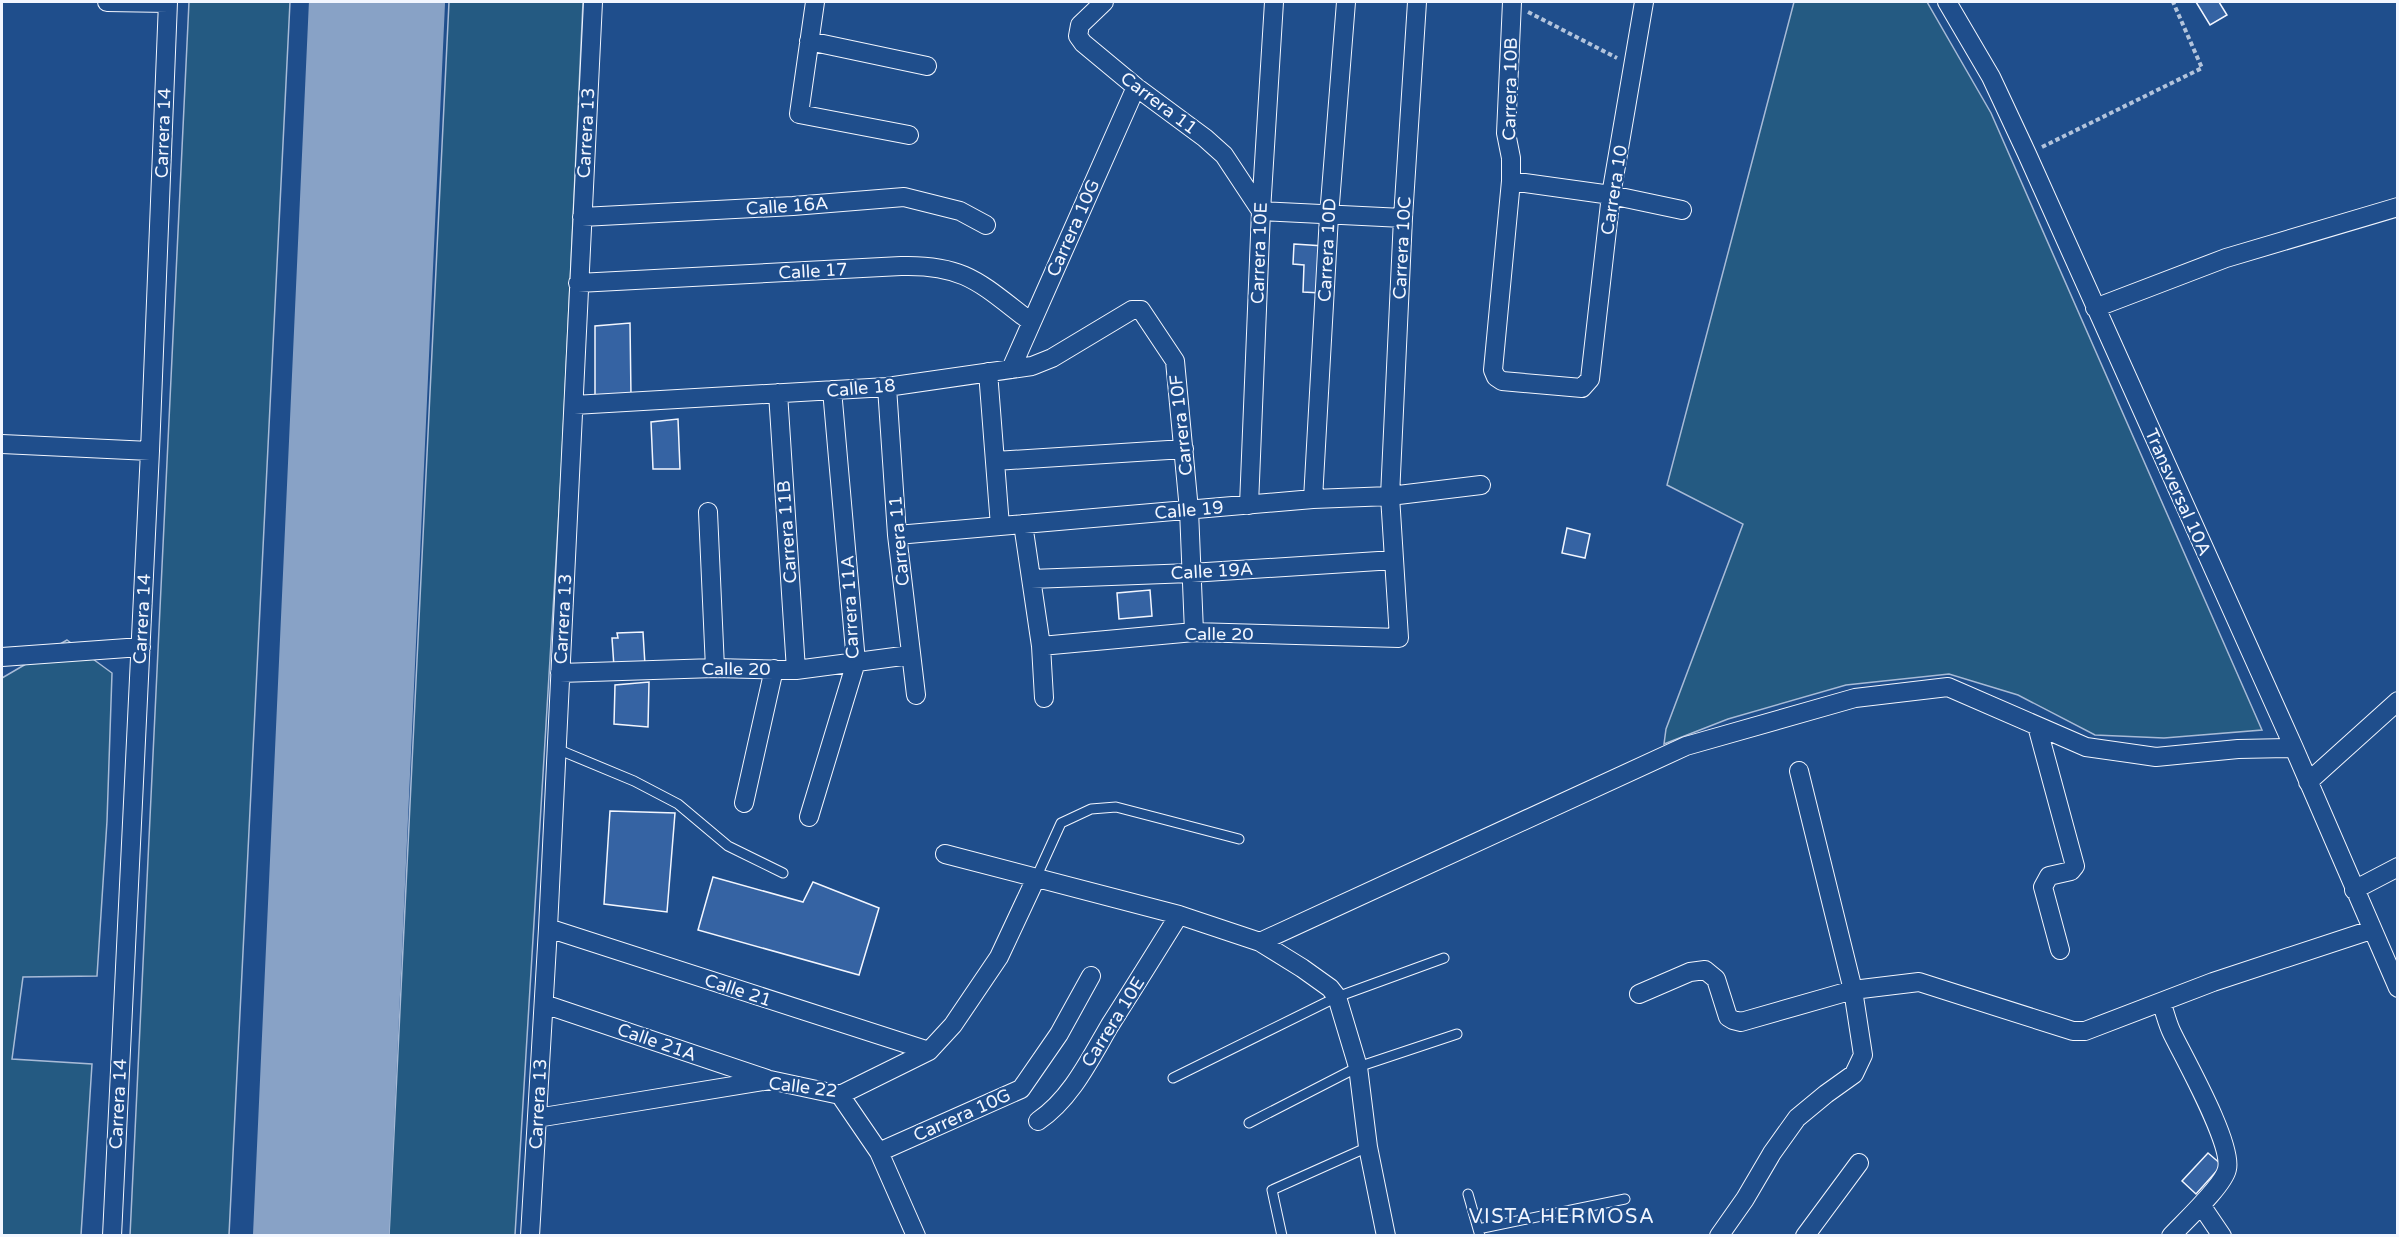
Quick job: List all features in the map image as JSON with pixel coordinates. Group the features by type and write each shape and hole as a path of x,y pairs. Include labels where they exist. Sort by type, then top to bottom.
{"street":[{"path":"107,2 168,2"},
{"name":"Carrera 14","path":"112,1236 150,451 168,2"},
{"name":"Carrera 13","path":"530,1236 548,928 593,2"},
{"path":"815,2 799,114 909,135"},
{"name":"Carrera 11","path":"1104,2 1080,25 1078,36 1083,43 1224,155 1261,211"},
{"name":"Carrera 10E","path":"1249,504 1261,211 1274,2"},
{"name":"Carrera 10D","path":"1313,499 1329,216 1346,2"},
{"name":"Carrera 10C","path":"1399,638 1390,496 1403,218 1417,2"},
{"name":"Carrera 10","path":"1590,379 1611,195 1644,2"},
{"name":"Transversal 10A","path":"1947,2 1991,77 2027,154 2294,748 2397,988"},
{"name":"Carrera 10B","path":"1512,3 1506,133 1511,158 1511,182 1493,370 1496,377 1502,381 1582,388 1590,379"},
{"path":"810,40 927,66"},
{"name":"Carrera 10G","path":"1011,369 1136,87"},
{"path":"1511,182 1611,195 1682,210"},
{"name":"Calle 16A","path":"582,217 793,206 904,197 960,211 986,225"},
{"path":"2095,308 2226,258 2397,207"},
{"path":"1261,211 1403,218"},
{"name":"Calle 17","path":"578,283 910,266 941,267 965,274 1031,322"},
{"name":"Calle 18","path":"574,405 887,387 1011,369 1044,362 1132,310"},
{"name":"Carrera 10F","path":"1132,310 1143,311 1175,361 1189,510 1194,632"},
{"path":"988,372 1000,526"},
{"name":"Carrera 11","path":"887,387 897,535 916,695"},
{"name":"Carrera 11A","path":"808,817 856,662 832,390"},
{"name":"Carrera 11B","path":"777,393 796,670"},
{"path":"2,444 150,451"},
{"path":"995,461 1184,449"},
{"name":"Calle 19","path":"897,535 1249,504 1390,496 1481,485"},
{"path":"708,512 715,669"},
{"path":"1023,524 1041,646 1044,698"},
{"name":"Calle 19A","path":"1031,579 1191,573 1394,560"},
{"name":"Calle 20","path":"1041,646 1194,632 1399,638"},
{"path":"2,657 141,647"},
{"name":"Calle 20","path":"560,673 715,669 796,670 910,655"},
{"path":"744,803 774,669"},
{"path":"1260,942 1686,746 1855,698 1948,687 2086,747 2156,757 2238,749 2294,748"},
{"path":"2308,782 2397,700"},
{"path":"2037,726 2075,866 2071,871 2049,876 2043,887 2060,950"},
{"path":"1719,1236 1797,1118 1854,1074 1860,1064 1863,1044 1853,990 1799,771"},
{"path":"945,854 1179,915 1260,942 1312,974 1330,988 1337,997 1358,1067 1368,1147 1386,1236"},
{"path":"2354,890 2397,867"},
{"name":"Calle 22","path":"537,1118 770,1080 840,1095 929,1051 953,1025 993,967 1036,878"},
{"name":"Carrera 10E","path":"1038,1121 1048,1114 1068,1092 1179,915"},
{"name":"Calle 21","path":"548,928 929,1051"},
{"path":"1639,994 1690,972 1706,970 1716,979 1728,1017 1741,1022 1853,990 1919,982 2073,1031 2085,1031 2213,982 2371,930"},
{"name":"Carrera 10G","path":"879,1152 1021,1089 1059,1034 1091,976"},
{"path":"2161,1002 2171,1031 2194,1075 2228,1159 2227,1171 2201,1205 2171,1236"},
{"name":"Calle 21A","path":"544,1004 770,1080"},
{"path":"840,1095 879,1152 916,1236"},
{"path":"1805,1236 1859,1163"},
{"path":"2201,1205 2222,1236"}],"lane":[{"path":"556,749 634,781 678,804 728,846 783,873"},
{"path":"1036,878 1061,824 1091,809 1116,807 1239,839"},
{"path":"1173,1078 1337,997 1444,958"},
{"path":"1249,1123 1358,1067 1457,1034"},
{"path":"1282,1236 1272,1190 1368,1147"},
{"path":"1468,1194 1479,1232 1625,1199"}],"path":[{"path":"2027,154 2202,68 2174,2"},
{"path":"1512,3 1634,67"}],"shaded area":[{"path":"189,2 290,2 229,1235 130,1236"},
{"path":"449,2 583,2 561,478 515,1235 389,1236"},
{"path":"1794,2 1927,2 1991,113 2262,730 2164,738 2095,735 2018,695 1949,674 1846,685 1728,719 1664,744 1666,729 1743,524 1667,485"},
{"path":"67,640 112,673 107,821 97,976 23,977 12,1059 92,1064 81,1235 2,1235 2,678"}],"building":[{"path":"2196,2 2219,2 2227,15 2210,25"},
{"path":"1294,244 1324,246 1321,293 1303,292 1304,265 1293,264"},
{"path":"630,323 631,396 595,396 595,326"},
{"path":"678,419 680,469 653,469 651,422"},
{"path":"1567,528 1590,534 1585,558 1562,553"},
{"path":"1150,590 1152,616 1119,619 1117,593"},
{"path":"643,632 645,665 614,667 612,638 618,638 617,633"},
{"path":"649,682 648,727 614,724 615,685"},
{"path":"610,811 675,813 667,912 604,904"},
{"path":"713,877 803,902 813,882 879,908 859,975 698,930"},
{"path":"2208,1153 2222,1165 2196,1194 2182,1181"}],"runway":[{"path":"321,1236 377,2"}],"district":[{"name":"VISTA HERMOSA","path":"1562,1217"}]}
